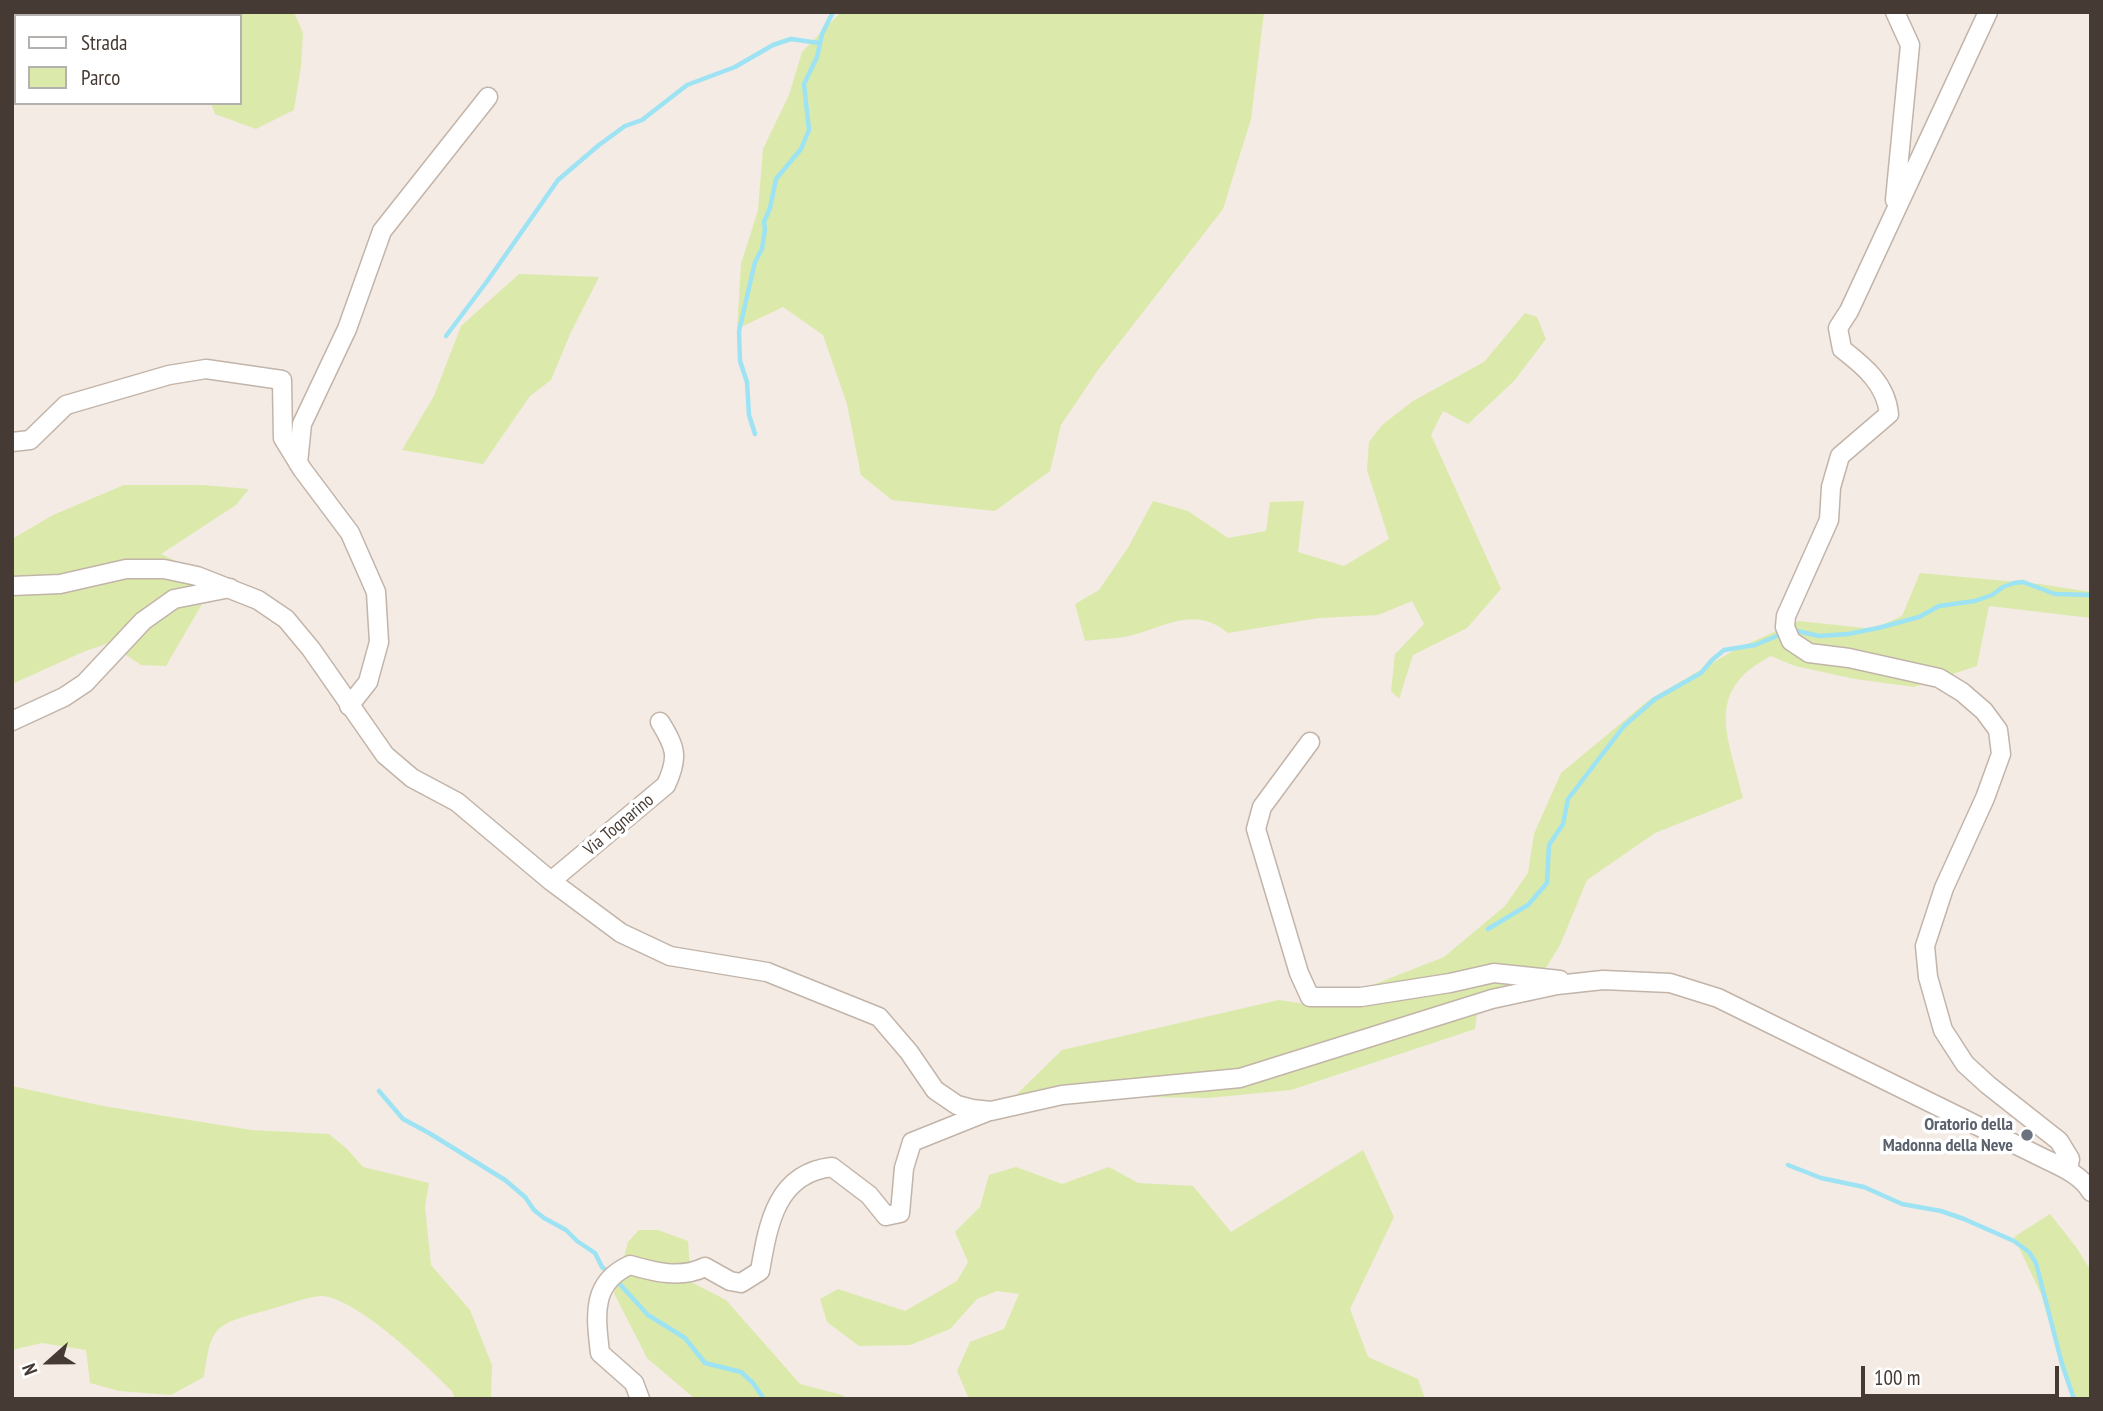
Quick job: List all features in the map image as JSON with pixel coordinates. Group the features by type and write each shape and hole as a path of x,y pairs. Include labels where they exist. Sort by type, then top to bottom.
{"street":[{"path":"1893,214 1909,45 1895,12"},
{"path":"1988,12 1849,311 1838,328 1842,349 1869,369 1888,402 1889,414 1840,456 1831,487 1829,520 1786,616 1785,627 1791,641 1809,653 1849,658 1938,678 1962,692 1984,710 1998,730 2001,754 1986,798 1944,888 1924,946 1928,977 1943,1030 1965,1063 1988,1086 2059,1142 2070,1159 2068,1170"},
{"path":"298,463 302,424 347,329 382,231 488,97"},
{"path":"12,442 30,440 66,405 169,375 206,369 282,380 283,438 298,463 350,533 376,592 379,642 368,682 349,706"},
{"path":"12,586 60,584 127,569 164,569 197,576 258,600 286,619 311,649 385,755 412,778 457,802 551,881 621,933 670,956 767,972 879,1017 909,1052 935,1090 957,1105 991,1111"},
{"path":"12,721 64,697 85,683 143,621 174,599 230,587"},
{"name":"Via Tognarino","path":"551,881 666,785 675,766 675,755 672,741 660,722"},
{"path":"1310,742 1262,807 1256,830 1299,973 1310,996 1361,997 1494,973 1584,982"},
{"path":"640,1399 634,1383 600,1353 595,1311 604,1287 616,1271 630,1265 660,1274 695,1272 705,1267 741,1283 760,1271 774,1208 792,1185 812,1169 832,1167 869,1195 886,1216 900,1213 904,1168 912,1142 991,1111 1062,1095 1240,1078 1492,999 1557,985 1603,980 1670,983 1718,998 2068,1170 2088,1188"}],"green space":[{"path":"294,12 303,33 294,110 256,129 215,114 212,105 242,105 242,14 182,14"},
{"path":"841,12 1264,12 1251,119 1223,209 1098,370 1061,425 1050,471 995,511 892,500 861,475 847,404 823,335 783,307 737,329 741,264 758,210 763,149 789,95 802,52"},
{"path":"519,274 599,277 571,332 551,380 530,396 483,464 402,450 434,396 461,326"},
{"path":"1525,313 1537,317 1546,339 1514,381 1468,424 1443,411 1431,435 1501,589 1467,628 1413,655 1399,699 1391,691 1395,654 1424,624 1412,601 1378,615 1319,618 1228,633 1204,620 1192,619 1129,636 1085,641 1075,604 1099,590 1129,546 1153,501 1188,511 1228,538 1266,531 1270,502 1304,501 1298,552 1344,566 1389,539 1367,470 1369,442 1382,425 1413,401 1484,362"},
{"path":"124,485 202,485 249,489 236,505 161,554 216,580 166,666 141,665 109,643 12,684 12,539 53,515"},
{"path":"1920,573 2039,584 2091,592 2091,618 1989,606 1977,666 1914,687 1855,679 1795,666 1771,656 1749,670 1728,700 1726,718 1743,798 1655,833 1587,880 1560,945 1537,982 1479,998 1475,1029 1291,1090 1208,1098 1016,1095 1062,1050 1279,1000 1319,1006 1444,957 1505,906 1528,873 1534,834 1561,773 1649,700 1738,648 1799,621 1874,629 1902,616"},
{"path":"12,1086 103,1106 251,1130 329,1134 363,1167 429,1183 425,1206 431,1265 470,1310 492,1365 491,1399 455,1399 452,1391 391,1335 355,1309 323,1296 301,1300 223,1325 212,1338 204,1377 171,1395 119,1391 90,1383 86,1350 42,1343 12,1350"},
{"path":"1363,1150 1394,1217 1350,1309 1368,1357 1418,1379 1425,1399 969,1399 957,1371 970,1342 1004,1329 1019,1294 997,1291 977,1299 950,1329 910,1345 859,1346 827,1322 820,1299 838,1289 905,1311 957,1281 968,1262 955,1232 980,1207 989,1175 1016,1167 1062,1184 1109,1167 1138,1183 1193,1186 1231,1232"},
{"path":"2050,1214 2091,1271 2091,1399 2073,1399 2041,1294 2014,1237"},
{"path":"639,1230 658,1230 688,1241 691,1282 726,1300 800,1384 848,1399 695,1399 647,1358 614,1293 628,1242"}],"waterway":[{"path":"755,434 749,415 747,382 740,361 739,331 755,262 762,249 764,222 776,179 801,149 809,130 804,84 833,12"},
{"path":"446,336 558,180 599,145 625,126 642,120 687,85 735,67 773,45 791,39 819,43"},
{"path":"1793,630 1819,636 1878,628 1919,617 1939,606 1975,601 2014,583 2023,582 2055,594 2091,595"},
{"path":"1488,929 1528,905 1547,883 1549,845 1563,824 1568,799 1624,726 1655,699 1701,673 1724,650 1755,645 1784,633"},
{"path":"379,1091 403,1119 505,1180 525,1197 534,1210 595,1253 602,1267 610,1274"},
{"path":"1788,1165 1821,1178 1864,1187 1902,1204 1941,1211 1964,1219 2014,1241 2029,1252 2036,1263 2062,1364 2074,1399"},
{"path":"616,1280 648,1315 685,1338 705,1363 741,1372 764,1399"}],"place":[{"name":"Oratorio della Madonna della Neve","path":"2027,1135"}]}
